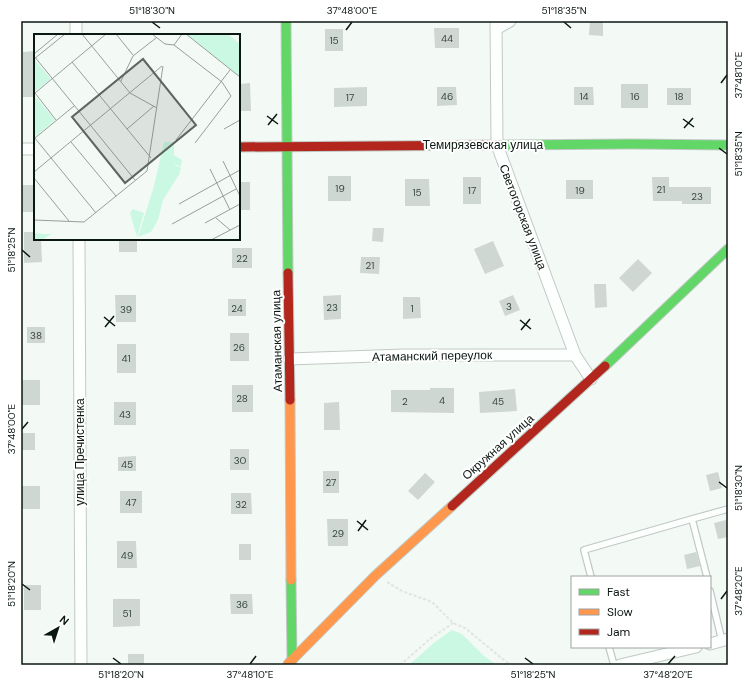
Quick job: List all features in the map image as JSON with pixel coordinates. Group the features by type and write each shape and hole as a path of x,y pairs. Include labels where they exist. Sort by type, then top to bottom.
{"street":[{"path":"76,21 76,34"},
{"name":"Атаманская улица","path":"286,21 290,663"},
{"path":"496,25 510,21"},
{"name":"Светогорская улица","path":"496,25 496,145 575,355 591,379"},
{"name":"Темирязевская улица","path":"240,147 728,145"},
{"path":"21,149 34,149"},
{"name":"улица Пречистенка","path":"79,240 81,665"},
{"name":"Окружная улица","path":"290,663 376,576 591,379 728,249"},
{"name":"Атаманский переулок","path":"289,359 404,355 575,355"},
{"path":"711,644 725,640"},
{"path":"620,665 692,648"}],"lane":[{"path":"591,576 584,550 728,509"},
{"path":"692,519 707,576"},
{"path":"711,594 725,640"},
{"path":"609,648 614,665"}],"path":[{"path":"376,576 402,591 432,602 454,623 465,628 510,665"},
{"path":"400,665 430,639 454,623"}],"green space":[{"path":"452,630 462,634 484,656 497,665 409,665 435,642"}],"building":[{"path":"590,21 603,21 603,36 589,35"},
{"path":"434,28 459,28 459,48 435,48"},
{"path":"325,29 343,29 343,51 325,51"},
{"path":"34,51 34,97 23,97 23,52"},
{"path":"250,83 251,111 240,111 240,84"},
{"path":"621,84 648,84 648,108 621,108"},
{"path":"367,87 367,106 334,107 334,88"},
{"path":"437,87 456,87 457,105 437,106"},
{"path":"574,87 593,87 594,105 574,105"},
{"path":"667,88 691,88 691,105 667,105"},
{"path":"328,176 351,176 351,201 328,201"},
{"path":"463,177 481,177 481,204 463,204"},
{"path":"652,177 669,177 669,187 711,187 711,204 682,204 682,201 653,201"},
{"path":"405,179 429,179 430,206 405,206"},
{"path":"566,180 593,180 593,199 566,199"},
{"path":"240,182 250,182 250,210 240,210"},
{"path":"21,185 34,185 33,212 21,212"},
{"path":"373,228 384,228 383,242 372,241"},
{"path":"24,232 34,232 34,240 41,240 42,262 24,263"},
{"path":"119,240 137,240 137,252 119,252"},
{"path":"493,241 504,266 485,274 474,249"},
{"path":"232,248 252,248 252,268 232,268"},
{"path":"361,257 380,257 379,274 360,273"},
{"path":"638,259 652,273 633,292 619,278"},
{"path":"594,284 606,284 607,307 595,308"},
{"path":"115,295 136,295 136,322 116,322"},
{"path":"341,295 341,319 324,320 323,296"},
{"path":"513,295 520,310 505,316 499,301"},
{"path":"403,297 420,297 421,318 403,319"},
{"path":"228,299 246,299 246,316 228,316"},
{"path":"27,327 45,327 45,343 27,343"},
{"path":"230,333 249,333 249,361 230,361"},
{"path":"117,344 136,344 136,373 117,373"},
{"path":"21,380 40,380 40,405 21,405"},
{"path":"232,385 253,385 253,412 232,412"},
{"path":"430,388 454,388 454,413 391,412 391,390 430,390"},
{"path":"515,389 517,411 480,413 479,392"},
{"path":"114,402 136,402 136,425 114,425"},
{"path":"339,402 340,430 324,430 324,403"},
{"path":"21,433 35,433 35,450 21,450"},
{"path":"230,449 249,449 249,470 230,470"},
{"path":"136,456 136,471 118,471 118,457"},
{"path":"323,471 339,471 339,493 323,493"},
{"path":"718,472 722,488 710,491 706,475"},
{"path":"425,473 435,482 418,500 408,491"},
{"path":"21,486 40,486 40,509 21,509"},
{"path":"120,491 142,491 142,513 120,513"},
{"path":"231,493 251,493 252,514 231,514"},
{"path":"327,519 348,519 348,546 328,546"},
{"path":"726,520 728,537 718,539 714,523"},
{"path":"117,541 136,541 137,568 117,568"},
{"path":"239,544 251,544 251,560 239,560"},
{"path":"696,552 700,566 687,569 684,555"},
{"path":"24,585 41,585 41,610 24,610"},
{"path":"230,594 252,594 253,614 231,614"},
{"path":"113,599 140,599 140,626 113,627"},
{"path":"128,654 144,654 144,665 128,665"}],"traffic: fast":[{"path":"286,21 288,273"},
{"path":"498,145 728,145"},
{"path":"605,366 728,249"},
{"path":"291,580 292,661"}],"traffic: slow":[{"path":"290,400 291,580"},
{"path":"288,664 375,576 452,506"}],"traffic: jam":[{"path":"240,147 498,145"},
{"path":"288,273 290,400"},
{"path":"452,506 605,366"}]}
